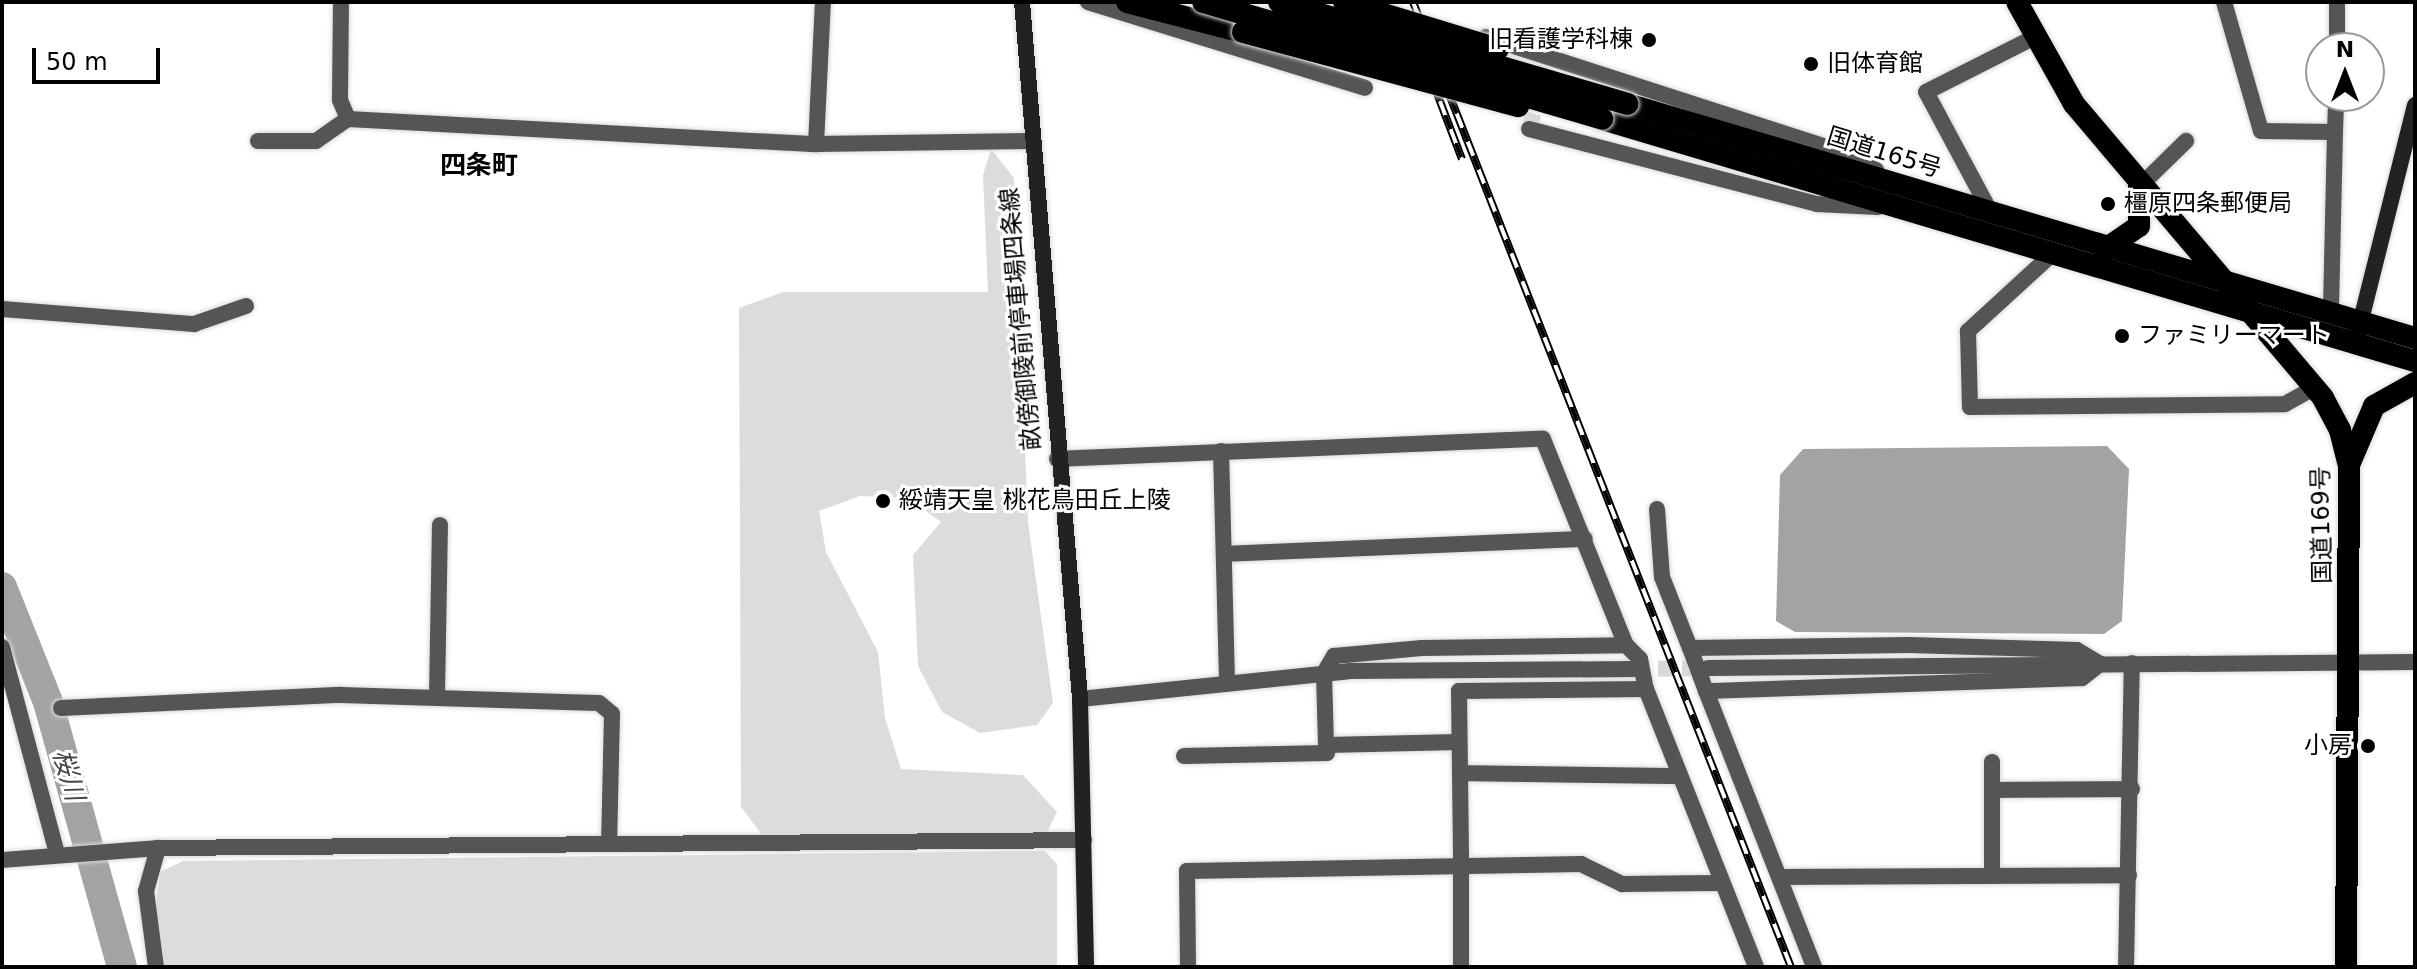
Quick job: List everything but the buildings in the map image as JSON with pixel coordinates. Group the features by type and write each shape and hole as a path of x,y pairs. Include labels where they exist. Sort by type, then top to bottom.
{"highway":[{"path":"1127,2 1243,32 1469,99 1602,119 1626,115"},
{"path":"1203,2 1602,119"},
{"path":"1279,2 1626,115"},
{"name":"国道165号","path":"1344,2 1549,64 1626,115 1899,208 2246,313 2358,333 2413,337"},
{"name":"国道169号","path":"2017,2 2033,38 2139,187 2314,388 2340,430 2349,466 2346,967"},
{"name":"国道165号","path":"1626,115 1906,186 2104,250 2331,314 2358,333 2415,361"},
{"path":"2104,250 2139,226 2139,187"},
{"path":"2349,466 2374,406 2415,383"}],"main road":[{"name":"畝傍御陵前停車場四条線","path":"1022,2 1029,141 1080,699 1086,967"},
{"path":"2358,333 2415,105"}],"street":[{"path":"341,2 340,100 348,119"},
{"path":"816,144 823,2"},
{"path":"1088,2 1365,88"},
{"path":"2224,2 2261,131 2335,132"},
{"path":"2337,2 2337,32"},
{"path":"1473,33 1840,151 1906,186"},
{"path":"1991,213 1926,92 2033,38"},
{"path":"2331,314 2336,112"},
{"path":"258,141 316,141 348,119 816,144 1029,141"},
{"path":"1529,129 1817,204 1899,208"},
{"path":"2139,187 2186,141"},
{"path":"2051,255 1968,331 1970,407 2285,404 2314,388"},
{"path":"2,309 194,324 246,306"},
{"path":"1057,459 1543,439 1626,645 1640,659 1646,689 1756,967"},
{"path":"1221,451 1227,681"},
{"path":"1657,509 1662,577 1814,967"},
{"path":"437,695 440,525"},
{"path":"1224,554 1585,539"},
{"path":"1184,756 1327,753 1324,673 1334,656 1626,645"},
{"path":"2,647 57,854"},
{"path":"1690,648 2077,650 2100,664"},
{"path":"1708,668 2415,662"},
{"path":"2126,967 2132,789 2132,663"},
{"path":"1706,691 2082,678 2100,664"},
{"path":"1080,699 1324,673 1634,669"},
{"path":"1461,967 1459,691 1646,689"},
{"path":"61,708 437,695 599,703 612,714 609,844"},
{"path":"1326,745 1459,742"},
{"path":"1992,762 1992,874"},
{"path":"1460,773 1680,776"},
{"path":"1992,790 2132,789"},
{"path":"2,860 158,848 1084,840"},
{"path":"156,967 146,891 158,848"},
{"path":"1188,967 1187,871 1581,864 1622,884 1722,883"},
{"path":"1780,877 2129,875"}],"shaded area":[{"path":"991,149 1014,178 1028,522 1053,703 1037,725 980,733 942,712 918,666 913,555 941,522 908,498 860,496 819,511 826,552 878,652 885,718 901,769 1023,775 1057,812 1042,842 775,852 741,807 739,308 783,292 988,292 983,175"},
{"path":"2107,446 2129,469 2122,621 2104,634 1795,632 1776,621 1780,475 1803,449"},
{"path":"1045,851 1057,864 1057,967 165,967 156,909 160,872 183,861"}],"waterway":[{"name":"桜川","path":"2,587 48,702 122,967"}],"tunnel":[{"path":"1529,129 1551,56"},
{"path":"1634,669 1708,668"}],"railway":[{"path":"1413,2 1791,967"},
{"path":"1408,17 1462,159"}],"place":[{"name":"旧看護学科棟","path":"1649,40"},
{"name":"旧体育館","path":"1811,64"},
{"name":"橿原四条郵便局","path":"2108,204"},
{"name":"ファミリーマート","path":"2122,336"},
{"name":"綏靖天皇 桃花鳥田丘上陵","path":"883,501"},
{"name":"小房","path":"2368,746"}],"district":[{"name":"四条町","path":"479,166"}]}
